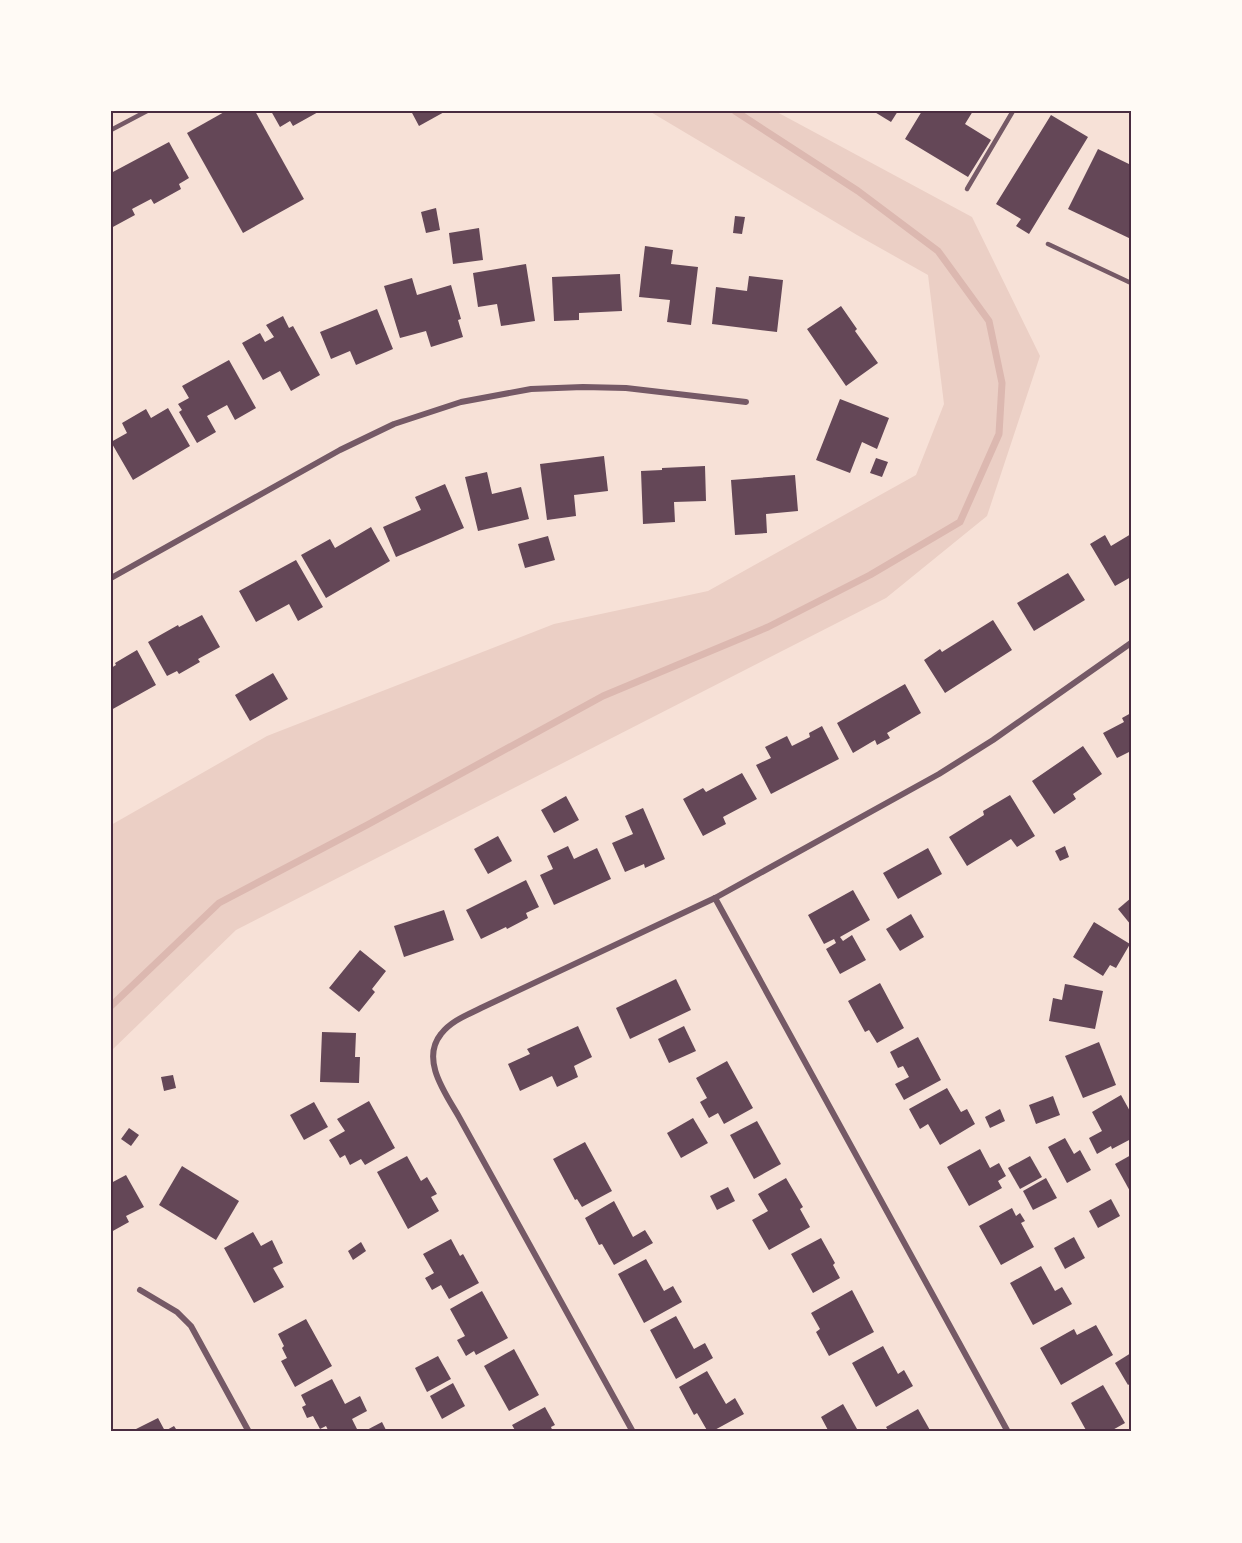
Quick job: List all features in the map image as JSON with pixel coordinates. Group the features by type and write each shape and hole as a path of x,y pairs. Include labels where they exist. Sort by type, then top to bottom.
{"street":[{"path":"111,578 340,450 394,424 461,402 531,389 583,387 626,388 746,402"},
{"path":"633,1432 440,1084 433,1065 435,1046 440,1035 453,1023 481,1008 715,898 939,774 993,740 1131,643"},
{"path":"715,898 1008,1432"},
{"path":"140,1290 177,1312 191,1326 249,1432"}],"lane":[{"path":"111,130 147,111"},
{"path":"967,189 1014,111"},
{"path":"1048,244 1131,283"}],"shaded area":[{"path":"649,111 775,111 972,217 1040,356 987,516 886,598 236,930 111,1051 111,825 267,736 554,624 708,591 916,475 944,404 928,275"}],"building":[{"path":"226,111 255,111 304,199 243,233 187,133"},
{"path":"271,111 320,111 293,126 290,121 280,127"},
{"path":"411,111 446,111 419,126"},
{"path":"873,111 898,111 891,122"},
{"path":"922,111 973,111 965,124 991,140 968,177 905,139"},
{"path":"1051,115 1088,137 1029,234 1016,226 1021,219 996,204"},
{"path":"169,142 189,178 179,184 181,189 154,204 151,199 132,209 135,215 111,228 111,173"},
{"path":"1098,149 1131,165 1131,239 1068,209"},
{"path":"436,208 440,230 426,233 421,212"},
{"path":"735,216 745,217 742,234 733,233"},
{"path":"479,228 483,260 453,264 449,233"},
{"path":"645,246 673,250 671,264 698,267 691,325 667,322 670,300 639,297"},
{"path":"526,264 535,321 501,326 497,304 478,307 473,273"},
{"path":"620,274 622,311 579,313 579,320 554,321 552,277"},
{"path":"749,276 783,280 777,332 712,324 716,287 747,291"},
{"path":"412,278 417,295 451,285 461,319 458,320 463,337 431,347 426,331 400,338 384,286"},
{"path":"841,306 857,329 855,331 878,363 846,386 807,329"},
{"path":"377,309 393,349 356,365 350,351 331,359 320,332"},
{"path":"283,316 289,328 293,326 320,375 291,391 280,371 263,380 242,343 260,333 265,342 274,337 266,325"},
{"path":"229,360 256,408 235,420 227,405 207,416 216,432 197,443 179,412 182,410 178,404 189,398 182,386"},
{"path":"840,399 889,418 877,449 862,442 850,473 816,460"},
{"path":"168,408 190,446 133,480 111,442 127,433 122,423 146,409 151,418"},
{"path":"604,456 608,491 574,495 576,516 547,520 540,464"},
{"path":"876,458 888,462 882,477 870,473"},
{"path":"705,466 706,501 674,502 675,522 643,524 641,471"},
{"path":"487,472 492,494 521,487 529,519 478,531 465,477"},
{"path":"795,475 798,511 766,514 767,533 735,535 731,480"},
{"path":"445,484 464,528 396,557 383,527 421,510 415,497"},
{"path":"371,527 390,561 326,598 301,555 330,539 335,548"},
{"path":"1131,534 1131,577 1115,586 1090,544 1105,535 1111,546"},
{"path":"548,536 555,560 525,568 518,544"},
{"path":"296,560 323,607 298,621 289,604 256,622 239,591"},
{"path":"1068,573 1085,600 1034,631 1017,603"},
{"path":"202,615 220,647 198,659 200,662 179,674 177,671 167,676 148,642"},
{"path":"993,620 1012,650 945,693 924,660 940,649 942,652"},
{"path":"137,650 156,685 111,710 111,668 116,665 115,663"},
{"path":"273,673 288,699 250,721 235,695"},
{"path":"905,684 921,713 887,733 890,738 877,745 875,740 853,753 837,723"},
{"path":"1131,713 1131,751 1117,758 1103,733 1124,722 1122,718"},
{"path":"822,726 839,759 771,794 756,765 771,758 765,747 787,736 792,746 810,737 809,733"},
{"path":"1083,746 1102,774 1073,794 1076,799 1054,814 1032,781"},
{"path":"742,773 757,799 723,817 726,824 703,836 683,799 703,788 706,792"},
{"path":"1010,795 1035,836 1017,847 1011,839 967,866 949,837 984,815 983,811"},
{"path":"566,796 579,820 554,833 541,810"},
{"path":"643,808 665,859 645,868 644,864 625,872 612,843 633,834 625,816"},
{"path":"498,836 512,861 488,874 474,849"},
{"path":"568,846 574,859 597,848 611,879 554,905 540,875 553,869 547,856"},
{"path":"1065,846 1069,857 1060,861 1055,851"},
{"path":"928,848 942,874 898,899 883,873"},
{"path":"526,880 539,907 526,913 528,918 481,939 466,910"},
{"path":"853,890 870,920 840,937 843,941 852,935 866,960 840,974 826,949 836,943 834,939 824,944 808,915"},
{"path":"1131,898 1131,925 1118,909"},
{"path":"444,910 454,940 404,957 394,926"},
{"path":"911,914 924,937 900,951 886,929"},
{"path":"1094,922 1130,944 1116,968 1110,965 1103,976 1073,957"},
{"path":"360,950 386,971 372,989 375,992 359,1012 329,988"},
{"path":"676,979 691,1010 630,1039 616,1008"},
{"path":"880,983 904,1028 877,1043 869,1030 865,1032 848,1001"},
{"path":"1065,984 1103,991 1095,1029 1049,1021 1053,998 1062,1000"},
{"path":"578,1026 592,1057 574,1066 578,1077 557,1087 552,1076 520,1091 508,1064 530,1054 527,1049"},
{"path":"684,1026 696,1051 669,1063 658,1039"},
{"path":"322,1032 356,1033 355,1057 360,1057 359,1083 320,1082"},
{"path":"918,1037 941,1080 904,1100 895,1084 909,1077 903,1066 898,1068 890,1052"},
{"path":"1099,1042 1116,1085 1083,1098 1065,1056"},
{"path":"727,1061 753,1108 724,1124 718,1113 709,1118 700,1102 707,1098 696,1078"},
{"path":"173,1075 176,1088 164,1091 161,1077"},
{"path":"947,1088 961,1112 967,1109 975,1124 940,1145 928,1124 920,1129 909,1109"},
{"path":"1121,1095 1131,1113 1131,1139 1097,1154 1089,1138 1102,1131 1092,1112"},
{"path":"1053,1096 1060,1115 1036,1124 1029,1105"},
{"path":"369,1101 395,1148 365,1165 361,1159 350,1165 345,1155 340,1158 329,1140 345,1131 337,1119"},
{"path":"314,1102 328,1127 304,1140 290,1115"},
{"path":"1000,1109 1005,1121 990,1128 985,1117"},
{"path":"693,1118 708,1143 681,1158 667,1133"},
{"path":"757,1121 781,1164 754,1179 730,1135"},
{"path":"129,1128 139,1135 131,1146 121,1139"},
{"path":"1065,1138 1074,1154 1080,1150 1091,1170 1067,1183 1048,1147"},
{"path":"585,1142 612,1191 582,1207 577,1199 575,1200 553,1159"},
{"path":"980,1149 990,1168 999,1163 1006,1176 998,1181 1002,1188 969,1206 947,1167"},
{"path":"1131,1155 1131,1193 1115,1164"},
{"path":"407,1156 421,1181 427,1177 437,1194 431,1197 439,1211 408,1229 377,1172"},
{"path":"1030,1156 1042,1177 1020,1189 1008,1168"},
{"path":"182,1166 239,1201 216,1240 159,1205"},
{"path":"126,1175 144,1207 126,1216 129,1222 111,1232 111,1183"},
{"path":"786,1178 803,1207 800,1209 810,1227 769,1250 752,1220 768,1211 758,1194"},
{"path":"1046,1178 1057,1198 1033,1210 1023,1191"},
{"path":"728,1187 735,1201 717,1210 710,1196"},
{"path":"1111,1199 1120,1216 1098,1228 1089,1211"},
{"path":"614,1201 633,1237 645,1230 653,1243 614,1265 602,1244 599,1245 585,1218"},
{"path":"1012,1208 1016,1216 1020,1213 1025,1221 1021,1223 1034,1247 1001,1265 979,1226"},
{"path":"253,1232 261,1246 272,1240 283,1263 273,1268 284,1287 254,1303 224,1248"},
{"path":"1074,1237 1085,1258 1065,1269 1054,1248"},
{"path":"821,1238 835,1263 833,1265 840,1278 813,1293 791,1254"},
{"path":"451,1239 460,1256 463,1254 479,1283 449,1299 441,1285 432,1290 425,1278 434,1273 423,1254"},
{"path":"361,1242 366,1251 353,1260 348,1251"},
{"path":"646,1259 664,1291 673,1286 682,1302 644,1323 618,1274"},
{"path":"1041,1266 1055,1291 1062,1287 1072,1304 1033,1325 1010,1283"},
{"path":"852,1290 874,1332 829,1356 816,1332 820,1329 811,1313"},
{"path":"482,1291 508,1338 476,1355 474,1351 466,1356 457,1340 465,1336 450,1309"},
{"path":"676,1316 694,1349 705,1343 713,1358 676,1379 650,1330"},
{"path":"306,1319 332,1366 295,1387 281,1361 287,1358 278,1334"},
{"path":"1096,1325 1113,1355 1061,1385 1040,1348 1074,1329 1077,1335"},
{"path":"883,1346 898,1374 904,1370 913,1386 876,1407 852,1363"},
{"path":"514,1349 539,1395 509,1411 484,1366"},
{"path":"1131,1353 1131,1383 1128,1385 1115,1363"},
{"path":"438,1356 451,1379 427,1392 415,1368"},
{"path":"707,1371 726,1404 735,1398 744,1414 711,1432 708,1432 697,1413 694,1415 679,1387"},
{"path":"332,1379 345,1404 360,1396 367,1411 352,1419 357,1429 352,1432 329,1432 326,1426 320,1429 313,1416 307,1418 302,1407 306,1405 301,1395"},
{"path":"453,1383 465,1406 442,1419 430,1396"},
{"path":"1103,1385 1125,1423 1109,1432 1087,1432 1071,1403"},
{"path":"843,1404 857,1429 852,1432 829,1432 821,1417"},
{"path":"545,1407 555,1425 551,1427 553,1432 516,1432 512,1425"},
{"path":"918,1409 931,1432 889,1432 886,1427"},
{"path":"158,1418 165,1431 174,1426 178,1432 130,1432"},
{"path":"382,1422 387,1432 363,1432"}],"waterway":[{"path":"111,1006 219,903 603,696 768,627 870,575 960,522 999,434 1002,383 989,321 938,251 858,191 735,111"}]}
